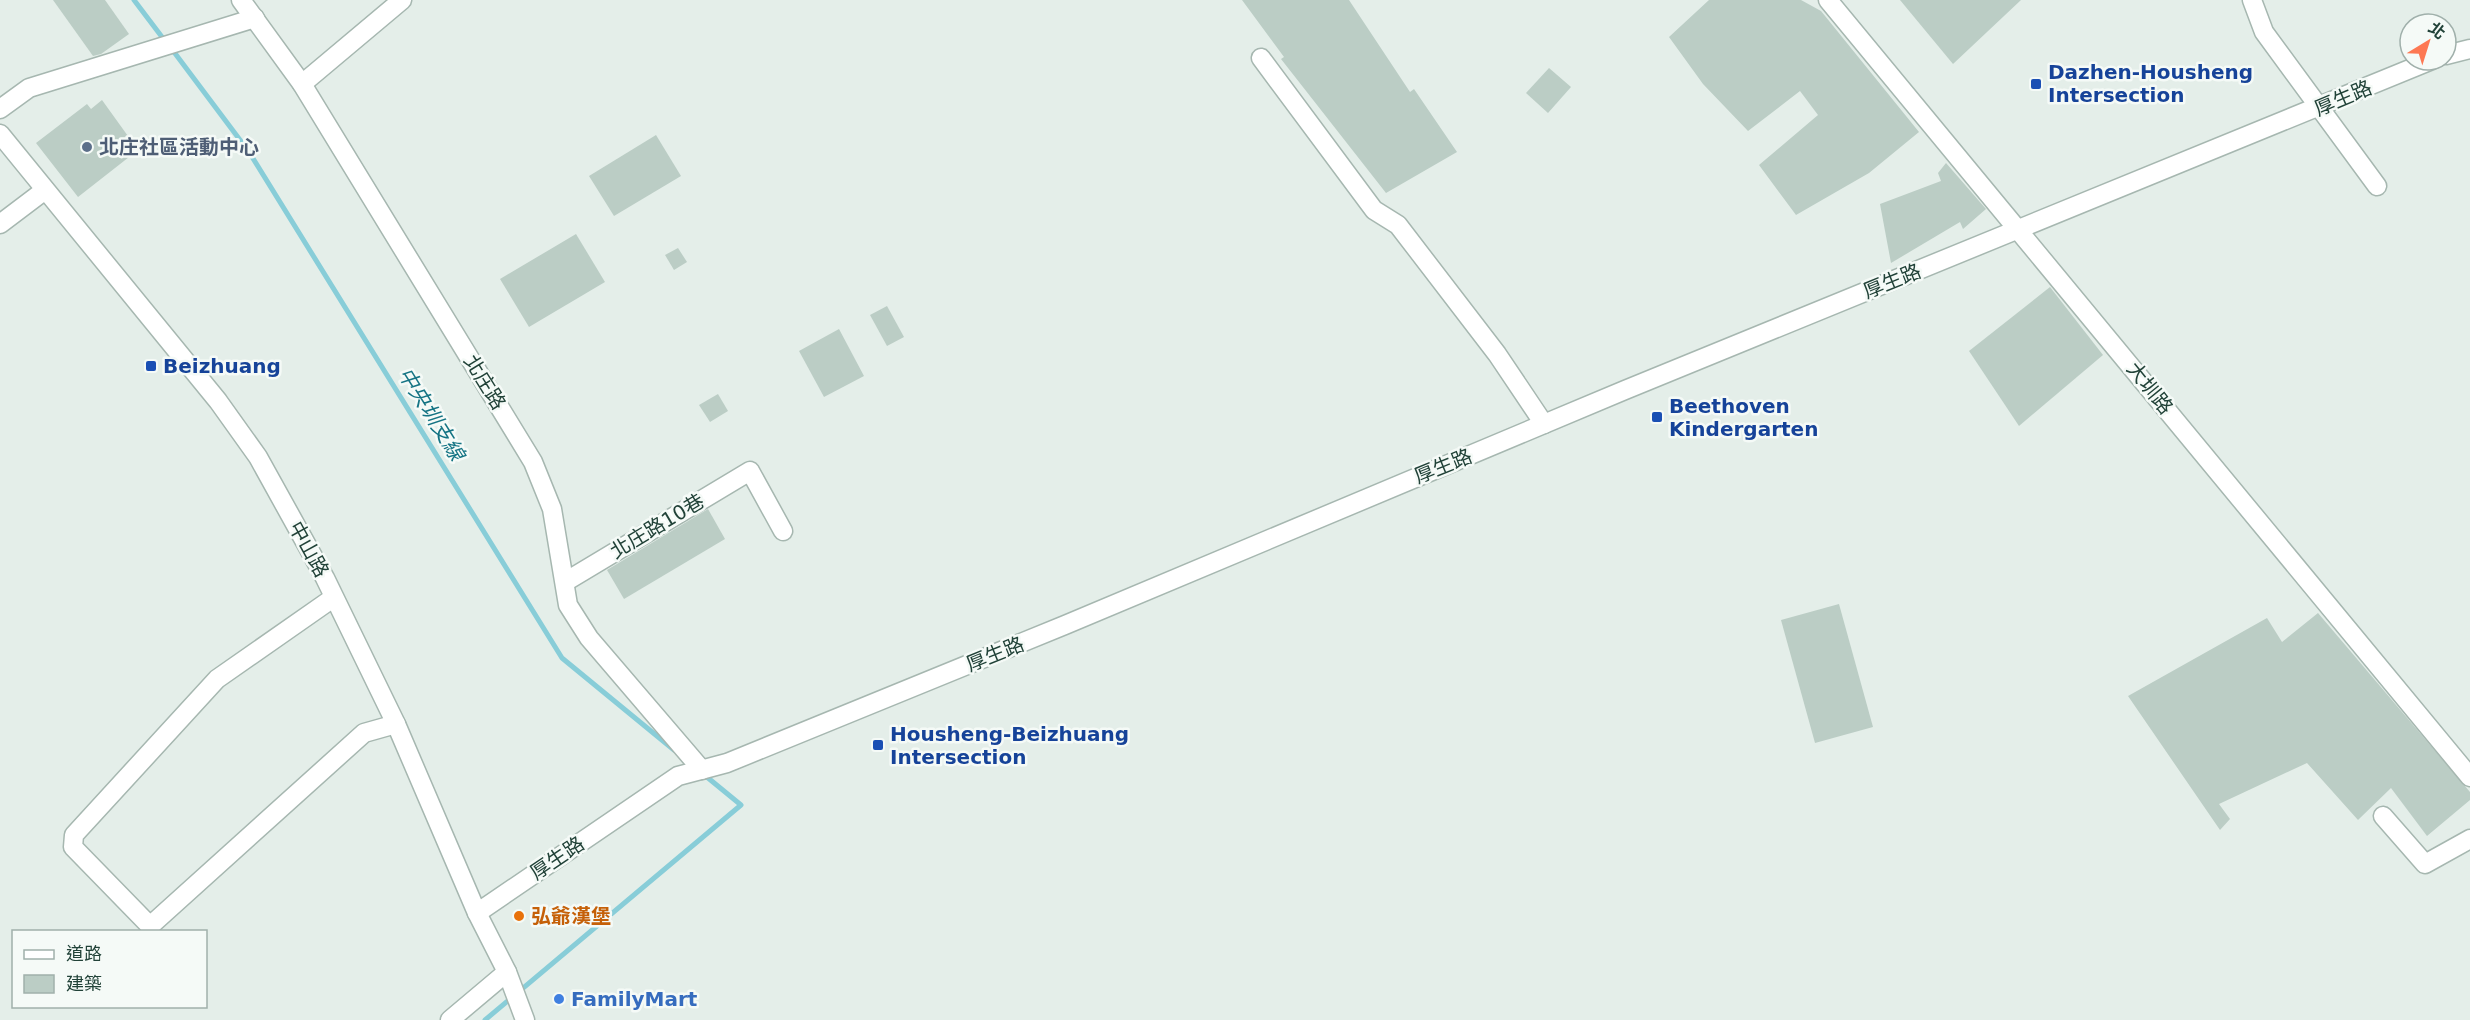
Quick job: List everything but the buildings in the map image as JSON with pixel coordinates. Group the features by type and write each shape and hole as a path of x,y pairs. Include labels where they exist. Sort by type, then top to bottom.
{"street":[{"name":"北庄路","path":"241,0 302,84 533,462 552,508 568,605 589,638 702,770"},
{"path":"302,84 402,0"},
{"name":"大圳路","path":"1828,0 2470,777"},
{"path":"2252,0 2264,32 2378,186"},
{"path":"0,109 29,88 255,18"},
{"path":"1261,58 1374,210 1398,225 1497,354 1544,424"},
{"name":"厚生路","path":"477,913 678,776 727,763 1054,630 1544,424 2404,72"},
{"name":"中山路","path":"0,134 218,401 258,457 325,578 396,724 523,1014"},
{"path":"0,224 45,190"},
{"name":"北庄路10巷","path":"565,582 750,471 783,531"},
{"path":"333,597 217,679 74,835 73,847 150,926 364,733 396,724"},
{"path":"2383,816 2425,864 2470,839"},
{"path":"450,1020 508,976"}],"waterway":[{"name":"中央圳支線","path":"134,0 165,41"},
{"name":"中央圳支線","path":"171,48 249,152 562,658 674,750"},
{"path":"485,1020 741,805 702,773"}],"place":[{"name":"Dazhen-Housheng Intersection","path":"2036,84"},
{"name":"北庄社區活動中心","path":"87,147"},
{"name":"Beizhuang","path":"151,366"},
{"name":"Beethoven Kindergarten","path":"1657,417"},
{"name":"Housheng-Beizhuang Intersection","path":"878,745"},
{"name":"弘爺漢堡","path":"519,916"},
{"name":"FamilyMart","path":"559,999"}]}
